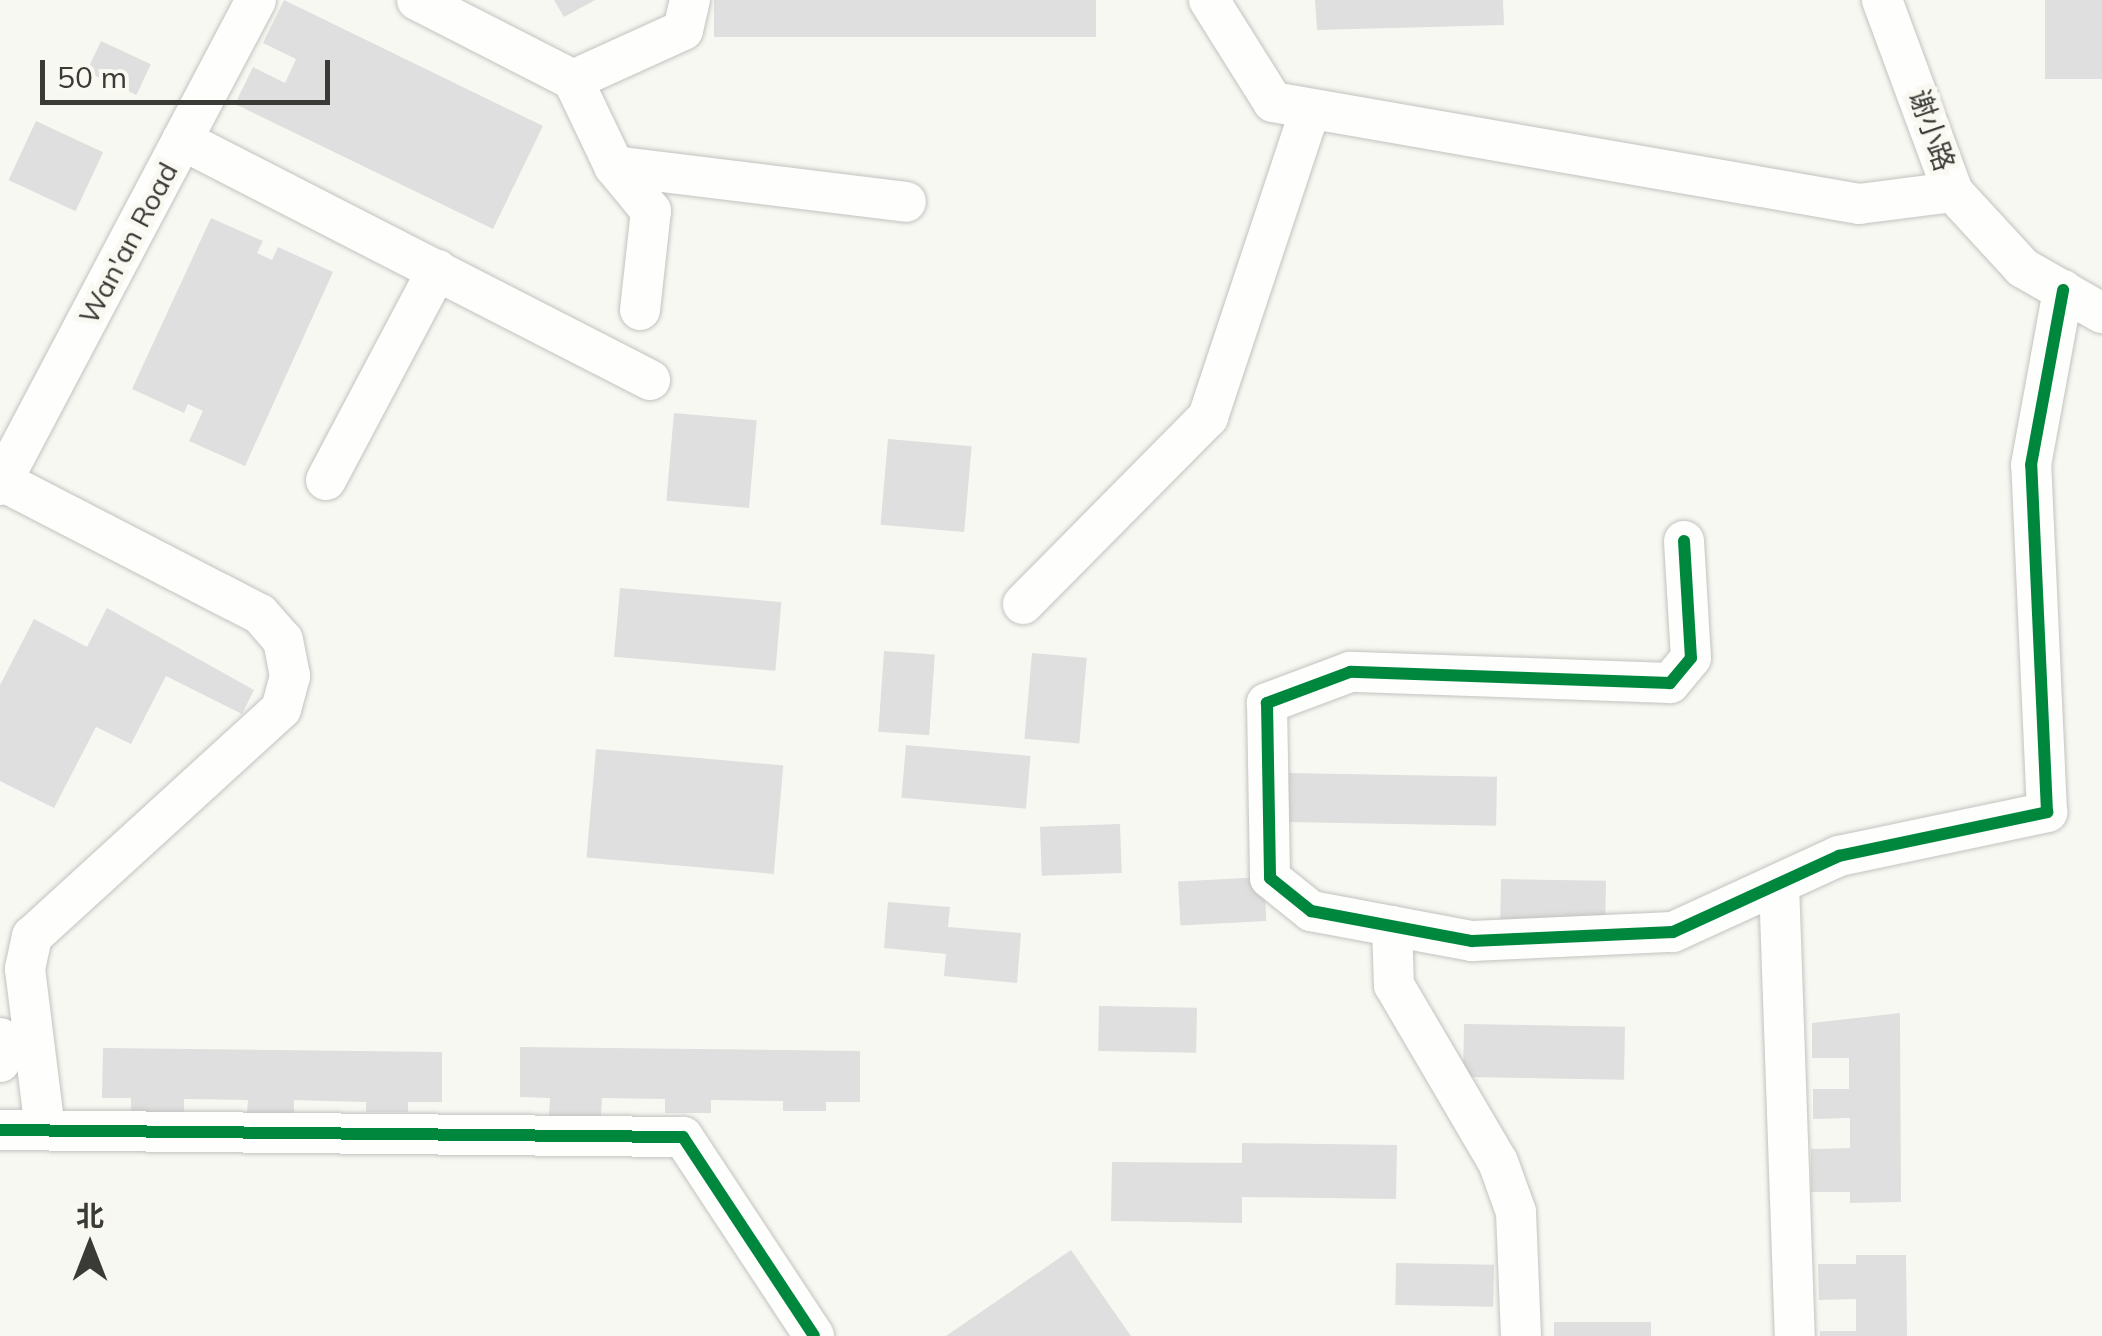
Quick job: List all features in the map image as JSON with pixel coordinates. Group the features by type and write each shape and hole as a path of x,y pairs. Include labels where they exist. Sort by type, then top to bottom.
{"street":[{"name":"Wan'an Road","path":"1,483 256,0"},
{"path":"417,0 572,80 614,166 652,211 640,310"},
{"path":"572,80 683,30 690,0"},
{"path":"1209,0 1273,102 1859,204 1954,192"},
{"name":"谢小路","path":"1882,0 1954,192 2023,268 2102,312"},
{"path":"1023,604 1208,417 1310,111"},
{"path":"182,140 650,380"},
{"path":"614,166 906,202"},
{"path":"326,480 437,270"},
{"path":"1684,540 1691,658 1670,683 1350,672 1267,703 1270,878 1311,911 1472,942 1673,932 1839,856 2048,812 2031,465 2063,290"},
{"path":"1,483 260,614 284,640 290,676 281,708 32,936 24,969 45,1130"},
{"path":"1779,884 1796,1336"},
{"path":"1392,926 1394,984 1498,1162 1516,1212 1521,1336"},
{"path":"0,1038 0,1062"},
{"path":"0,1130 684,1137 814,1336"}],"building":[{"path":"284,0 543,126 493,229 235,104 253,67 285,83 296,59 263,43"},
{"path":"554,0 595,0 564,17"},
{"path":"714,0 1096,0 1096,37 714,37"},
{"path":"1315,0 1503,0 1504,25 1317,30"},
{"path":"2045,0 2102,0 2102,79 2045,79"},
{"path":"101,41 151,64 136,95 87,72"},
{"path":"36,121 103,152 76,211 9,180"},
{"path":"211,218 263,241 257,253 272,260 278,247 333,272 245,466 189,441 203,411 188,404 184,413 132,389"},
{"path":"674,413 757,420 749,508 666,501"},
{"path":"888,439 972,446 964,532 881,525"},
{"path":"620,588 781,602 775,671 614,657"},
{"path":"107,608 254,690 242,714 166,676 131,744 96,727 54,808 0,781 0,685 34,619 87,647"},
{"path":"884,651 935,655 929,735 878,732"},
{"path":"1032,653 1087,658 1079,743 1025,739"},
{"path":"906,745 1031,756 1026,809 901,798"},
{"path":"596,749 783,765 774,874 587,858"},
{"path":"1287,773 1497,777 1496,826 1286,822"},
{"path":"1120,824 1122,873 1042,876 1040,827"},
{"path":"1264,877 1266,921 1180,925 1178,882"},
{"path":"1501,879 1606,881 1605,925 1500,923"},
{"path":"888,902 950,907 948,927 1021,933 1017,983 944,976 946,954 884,948"},
{"path":"1099,1006 1197,1008 1196,1053 1098,1051"},
{"path":"1900,1013 1901,1202 1850,1203 1850,1192 1811,1192 1811,1149 1850,1148 1850,1118 1813,1119 1813,1089 1849,1089 1849,1058 1812,1058 1812,1023"},
{"path":"1464,1024 1625,1027 1624,1080 1463,1077"},
{"path":"520,1047 860,1051 860,1102 826,1102 826,1111 783,1111 783,1101 711,1100 711,1113 665,1113 665,1099 602,1098 601,1116 549,1116 550,1098 520,1097"},
{"path":"103,1048 442,1052 442,1102 408,1102 408,1112 366,1112 366,1102 294,1100 294,1114 247,1113 248,1100 184,1099 184,1117 131,1116 131,1098 102,1098"},
{"path":"1242,1143 1397,1145 1396,1199 1242,1197 1242,1223 1111,1221 1112,1162 1242,1163"},
{"path":"1071,1250 1131,1336 946,1336"},
{"path":"1856,1255 1906,1255 1907,1336 1820,1336 1820,1331 1856,1331 1856,1299 1819,1300 1818,1264 1856,1264"},
{"path":"1396,1263 1494,1265 1493,1307 1395,1305"},
{"path":"1554,1322 1651,1322 1651,1336 1554,1336"}],"cycle path":[{"path":"1684,541 1691,658 1670,683 1350,672 1267,703 1270,878 1311,911 1472,941 1673,932 1839,856 2047,812 2031,465 2063,290"},
{"path":"0,1130 683,1137 814,1336"}]}
